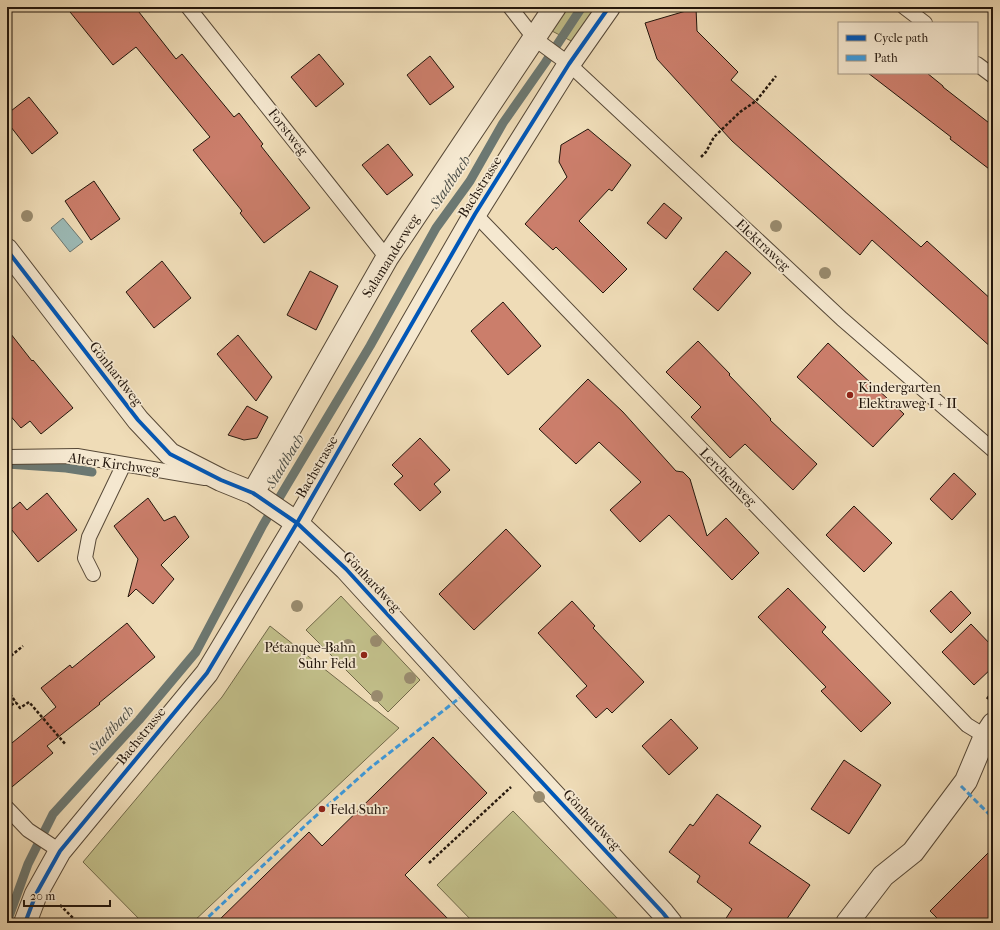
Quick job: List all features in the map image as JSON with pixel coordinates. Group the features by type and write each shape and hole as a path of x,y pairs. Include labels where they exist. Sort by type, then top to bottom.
{"street":[{"name":"Salamanderweg","path":"253,493 387,258 465,140 536,40 555,7"},
{"name":"Bachstrasse","path":"25,923 36,894 60,851 207,673 297,523 475,214 569,64 608,7"},
{"name":"Gönhardweg","path":"7,250 138,420 170,454 221,480 253,493 297,523 346,569 671,923"},
{"path":"847,923 883,876 913,852 966,781 989,730"}],"lane":[{"name":"Forstweg","path":"188,7 387,258"},
{"name":"Elektraweg","path":"510,7 536,40 569,64 842,319 993,450"},
{"path":"904,7 924,22"},
{"path":"978,65 993,76"},
{"name":"Lerchenweg","path":"475,214 967,725 989,730"},
{"name":"Alter Kirchweg","path":"7,457 77,456 221,480"},
{"path":"93,574 85,558 89,537 124,464"},
{"path":"7,808 28,830 60,851"}],"path":[{"path":"684,171 706,152 714,137 740,112 756,101 776,76"},
{"path":"7,659 23,646"},
{"path":"7,690 20,708 29,702 66,745"},
{"path":"7,708 16,702"},
{"path":"430,864 530,770"}],"shaded area":[{"path":"567,7 598,7 575,43 552,31"},
{"name":"Pétanque-Bahn Suhr Feld","path":"341,596 420,680 388,712 306,630"},
{"path":"270,626 399,728 192,923 143,923 83,862 222,697"},
{"path":"513,811 622,923 474,923 437,885"}],"water":[{"path":"63,218 83,242 70,252 51,228"}],"building":[{"path":"66,7 135,7 176,59 182,54 234,117 239,113 263,144 261,146 310,208 264,243 240,213 242,211 193,150 210,137 136,47 113,65"},
{"path":"696,8 697,31 738,72 731,80 921,247 927,241 993,301 993,349 872,240 860,255 732,141 657,59 645,23"},
{"path":"319,54 344,84 316,107 291,77"},
{"path":"430,56 454,87 430,105 407,75"},
{"path":"869,74 928,74 993,126 993,172 950,139 951,137"},
{"path":"29,97 58,133 32,154 7,122 7,114"},
{"path":"588,129 631,165 612,191 609,189 579,221 627,269 603,293 556,247 553,250 525,224 567,177 559,162 561,145"},
{"path":"388,144 413,175 387,195 362,165"},
{"path":"94,181 120,219 91,240 65,201"},
{"path":"664,203 682,218 666,239 647,223"},
{"path":"726,251 751,273 718,311 693,289"},
{"path":"162,261 191,298 154,328 126,292"},
{"path":"310,271 338,286 316,330 287,315"},
{"path":"503,302 541,346 508,375 471,331"},
{"path":"7,329 32,361 33,360 73,408 41,434 30,421 21,428 7,412"},
{"path":"238,335 272,377 256,401 217,354"},
{"path":"698,341 730,374 729,375 771,419 770,420 817,464 793,490 745,444 730,458 691,417 701,407 666,372"},
{"name":"Kindergarten Elektraweg I + II","path":"828,343 904,414 873,447 797,377"},
{"path":"588,379 623,412 676,471 683,472 690,479 707,536 726,518 759,553 732,580 669,515 640,542 610,510 641,482 599,442 576,464 539,429"},
{"path":"247,406 268,417 257,438 244,440 228,435"},
{"path":"420,438 450,470 434,484 441,492 420,511 394,484 403,476 392,465"},
{"path":"954,473 976,494 952,520 930,499"},
{"path":"47,493 77,530 38,562 7,524 7,513 20,502 27,510"},
{"path":"148,498 164,521 175,516 189,537 161,565 174,579 153,604 136,589 128,597 138,559 114,526"},
{"path":"854,506 892,543 864,572 826,535"},
{"path":"506,529 541,566 474,630 439,594"},
{"path":"788,588 826,627 822,632 891,703 861,732 821,691 826,687 758,617"},
{"path":"951,591 971,613 951,633 930,611"},
{"path":"572,601 595,626 593,628 644,682 612,713 607,708 596,718 576,696 587,686 538,633"},
{"path":"127,623 155,657 99,703 100,704 47,746 53,753 7,791 7,747 56,707 41,688 70,665 72,668"},
{"path":"971,624 993,647 993,667 974,685 942,652"},
{"path":"671,719 698,748 669,775 642,746"},
{"path":"433,737 487,793 405,875 452,923 216,923 309,832 322,846"},
{"path":"844,760 881,785 849,834 811,809"},
{"path":"717,794 761,826 749,843 810,885 784,923 723,923 732,909 697,882 700,876 669,852 690,824 693,826"},
{"path":"993,848 993,923 942,923 930,911"}],"waterway":[{"name":"Stadtbach","path":"7,922 28,864 53,814 139,720 196,652 263,525 370,346 436,228 470,181 503,123 582,7"},
{"path":"7,464 66,468 92,472"}],"marked path":[{"path":"202,923 308,823 370,768 462,696"},
{"path":"961,786 993,818"}],"cycle path":[{"path":"25,923 36,894 60,851 207,673 297,523 475,214 569,64 609,7"},
{"path":"7,250 138,420 170,454 221,480 253,493 297,523 346,569 671,923"}],"place":[{"name":"Kindergarten Elektraweg I + II","path":"850,395"},
{"name":"Pétanque-Bahn Suhr Feld","path":"364,655"},
{"name":"Feld Suhr","path":"322,809"}]}
